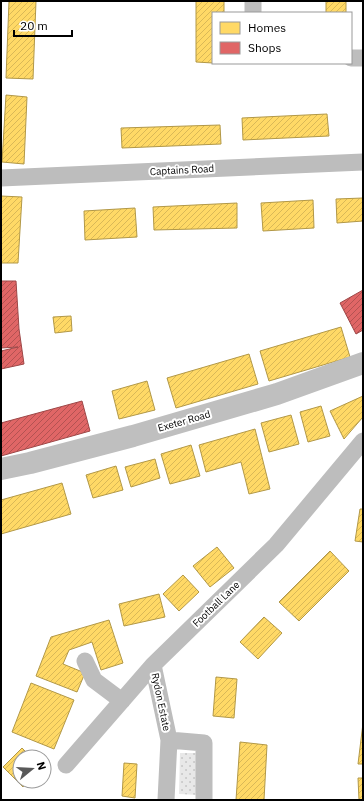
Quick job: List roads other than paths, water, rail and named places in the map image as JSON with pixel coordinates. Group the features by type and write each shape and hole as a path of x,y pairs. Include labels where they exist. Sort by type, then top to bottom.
{"main road":[{"name":"Exeter Road","path":"1,469 30,463 133,436 277,394 363,363"}],"street":[{"path":"253,1 253,12"},
{"path":"352,58 363,58"},
{"name":"Captains Road","path":"1,178 363,162"},
{"name":"Football Lane","path":"66,765 153,665 276,545 363,442"},
{"path":"84,661 94,680 122,701"},
{"name":"Rydon Estate","path":"153,665 169,740 166,800"},
{"name":"Rydon Estate","path":"169,740 204,743 204,800"}]}
